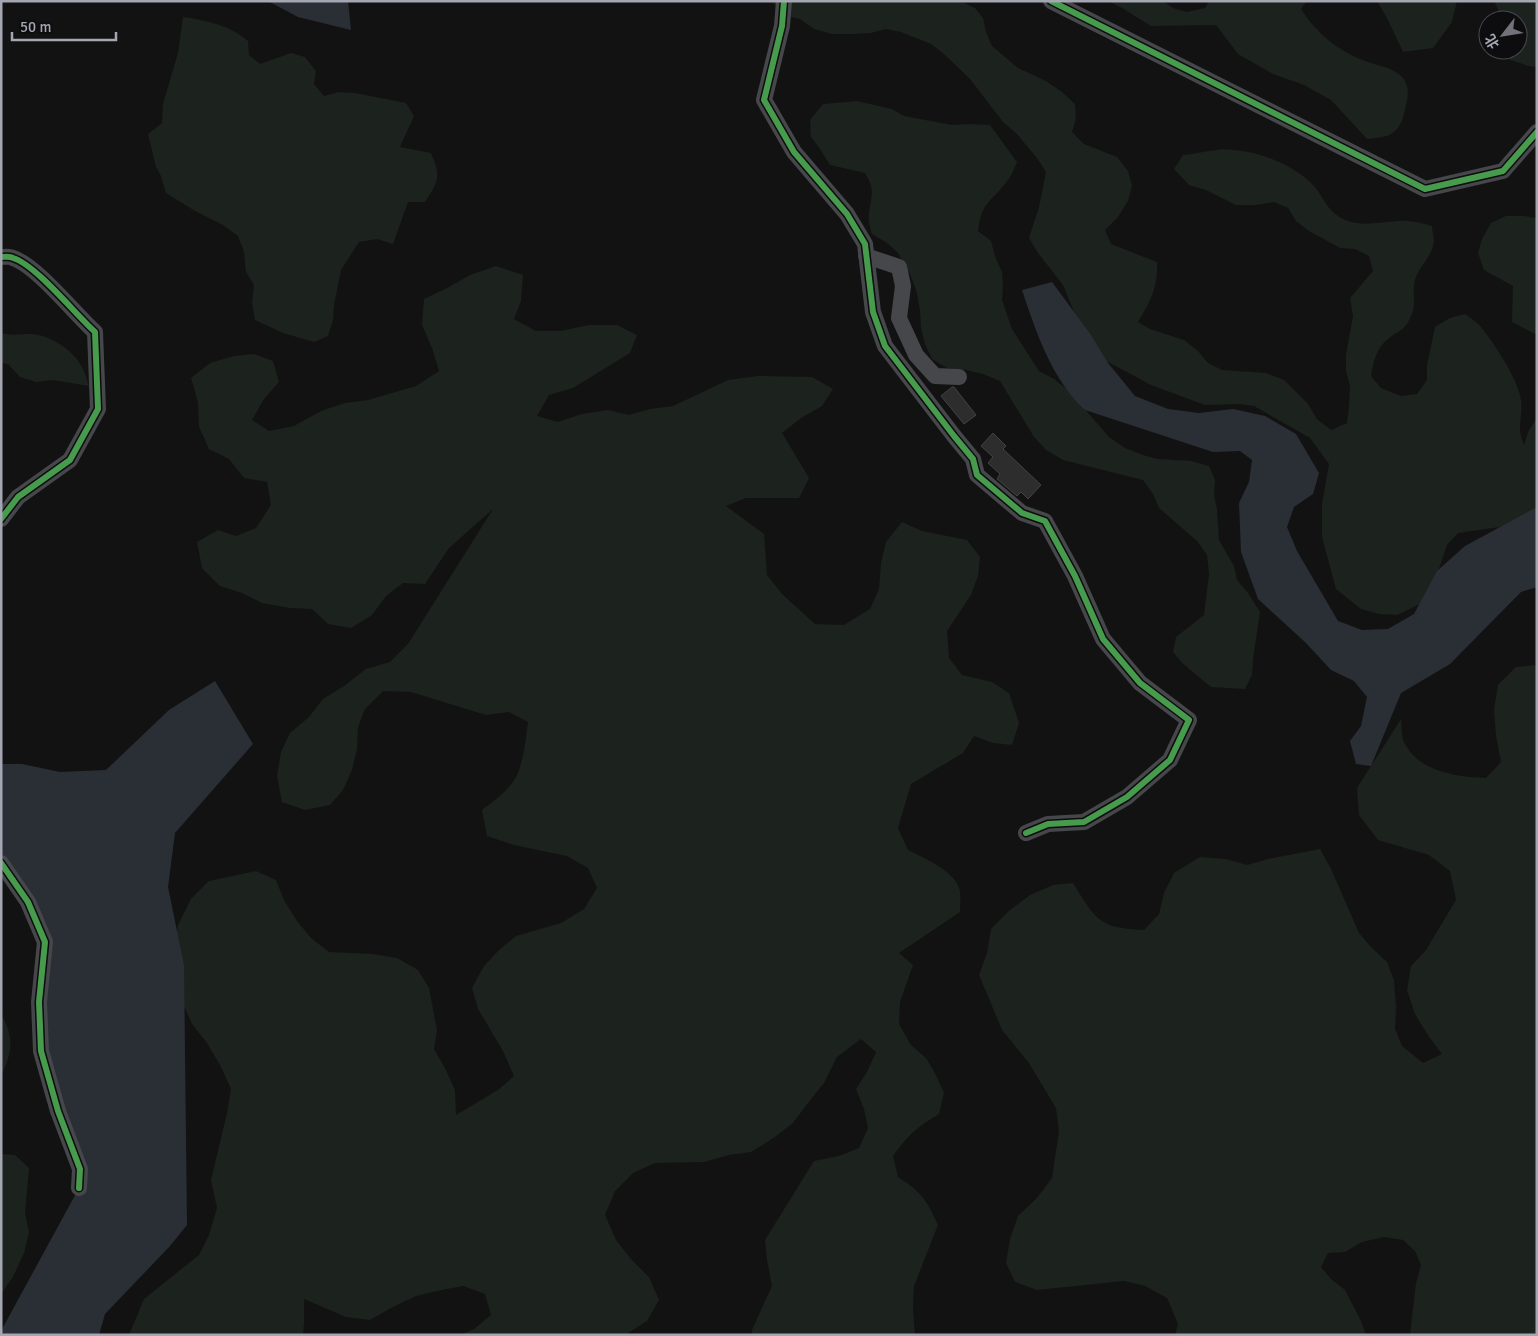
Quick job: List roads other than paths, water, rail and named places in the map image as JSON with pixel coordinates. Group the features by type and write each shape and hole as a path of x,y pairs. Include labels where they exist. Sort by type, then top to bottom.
{"street":[{"path":"784,1 782,26 764,100 794,152 847,214 865,244 873,312 885,346 973,459 977,474 1022,514 1046,521 1075,576 1103,639 1140,683 1188,720 1170,760 1127,797 1084,822 1048,824 1026,833"},
{"path":"1051,1 1425,188 1503,171 1537,132"},
{"path":"866,256 900,267 902,286 899,318 916,355 935,376 959,377"},
{"path":"1,257 13,258 34,271 95,332 98,409 70,460 18,498 1,519"},
{"path":"1,863 28,902 45,942 39,1002 41,1051 58,1111 80,1169 79,1188"}]}
